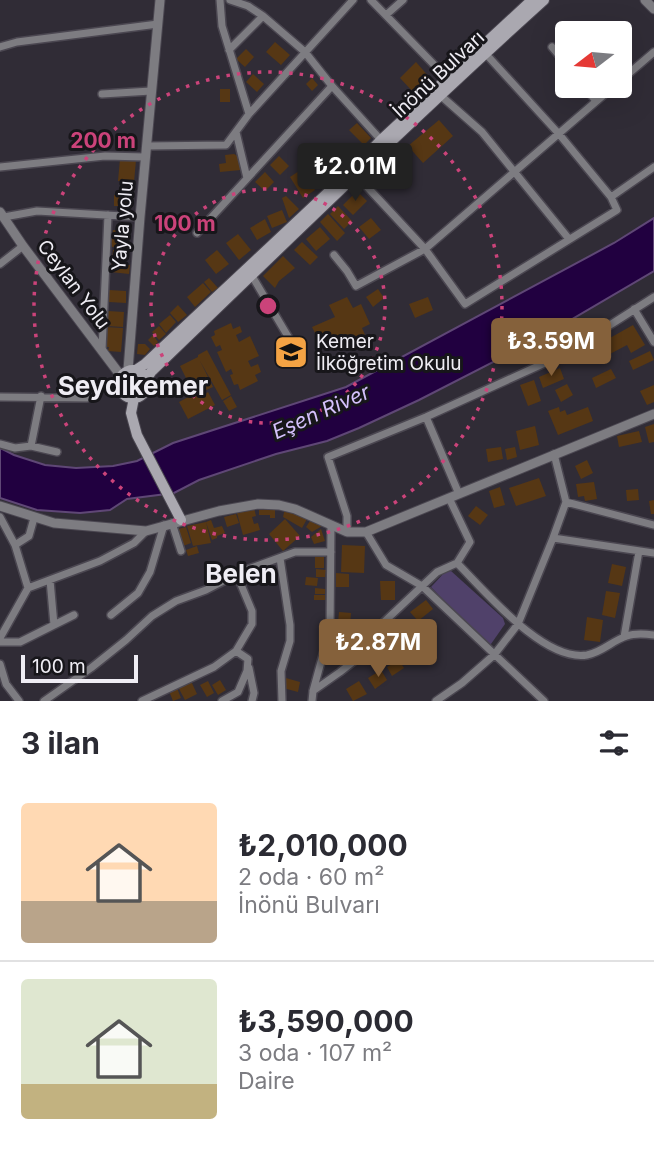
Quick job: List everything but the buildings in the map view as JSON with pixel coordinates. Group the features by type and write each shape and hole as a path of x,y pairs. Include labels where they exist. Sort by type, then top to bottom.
{"main road":[{"name":"İnönü Bulvarı","path":"128,372 145,364 248,272 440,95 449,81 532,0"},
{"name":"İnönü Bulvarı","path":"354,173 381,140 544,0"},
{"name":"İnönü Bulvarı","path":"146,380 248,272"},
{"path":"128,372 144,375 146,380 143,393 134,398 121,392 119,384 128,372"},
{"path":"134,398 131,413 137,435 172,503 172,523"}],"street":[{"name":"Yayla yolu","path":"128,372 160,0"},
{"path":"220,0 222,26 249,114"},
{"path":"230,0 248,6 263,16 305,52 381,140"},
{"path":"147,146 226,145 249,114 353,0"},
{"path":"371,0 449,81"},
{"path":"386,15 403,0"},
{"path":"645,0 654,9"},
{"path":"229,50 263,16"},
{"path":"0,47 17,42 158,24"},
{"path":"552,47 555,51"},
{"path":"632,71 654,52"},
{"path":"354,173 425,249 465,304 617,210 611,197 559,134 485,53"},
{"path":"197,233 332,86"},
{"path":"102,94 151,91"},
{"path":"440,95 482,132 569,239"},
{"path":"334,255 356,286 425,249 600,98"},
{"path":"236,132 247,178"},
{"path":"0,167 105,156 145,157"},
{"path":"611,197 654,167"},
{"path":"2,214 37,211 140,217"},
{"name":"Ceylan Yolu","path":"2,214 102,350 128,372"},
{"path":"102,350 108,215"},
{"path":"0,264 23,246"},
{"path":"248,272 302,360"},
{"path":"347,532 347,516 328,457 426,417 547,362 654,297"},
{"path":"634,309 654,342"},
{"path":"31,446 41,396"},
{"path":"0,397 87,398"},
{"path":"0,506 54,523 146,531 219,510 258,504 279,505 295,509 347,532 366,532 654,414"},
{"path":"426,417 459,494"},
{"path":"0,444 31,446 57,452"},
{"path":"436,701 462,684 494,655 518,624 566,502 554,454"},
{"path":"313,691 354,661 384,622 422,586 438,572 457,563 470,542 449,498"},
{"path":"566,502 654,525"},
{"path":"0,517 15,545 28,588"},
{"path":"15,545 29,536 34,518"},
{"path":"172,523 181,551"},
{"path":"111,615 138,593 172,523"},
{"path":"312,701 330,628 331,524"},
{"path":"74,615 20,642 0,640 28,588 100,561 134,543 146,531"},
{"path":"366,532 386,565 422,586 544,701"},
{"path":"554,538 654,553"},
{"path":"624,637 639,551"},
{"path":"44,701 117,647 152,615 176,601 295,552 331,552"},
{"path":"280,558 290,625 290,641 282,671 282,701"},
{"path":"457,563 534,638 555,648 577,656 592,654 624,637 654,635"},
{"path":"142,701 214,667 236,651 252,624 252,611 237,575"},
{"path":"50,580 54,625"},
{"path":"236,651 248,659 254,693 252,701"},
{"path":"222,701 238,692 247,671 248,659"},
{"path":"0,664 6,684 19,701"}],"shaded area":[{"path":"451,571 503,618 505,624 491,644 486,645 431,587 445,572"}],"water":[{"name":"Eşen River","path":"654,218 654,271 538,339 359,428 327,441 276,454 199,480 174,493 127,499 110,510 80,513 37,510 0,498 0,448 45,465 76,468 113,466 137,461 173,443 346,387 614,243"}],"place":[{"name":"Kemer İlköğretim Okulu","path":"291,352"}],"district":[{"name":"Seydikemer","path":"133,386"},
{"name":"Belen","path":"241,574"}]}
